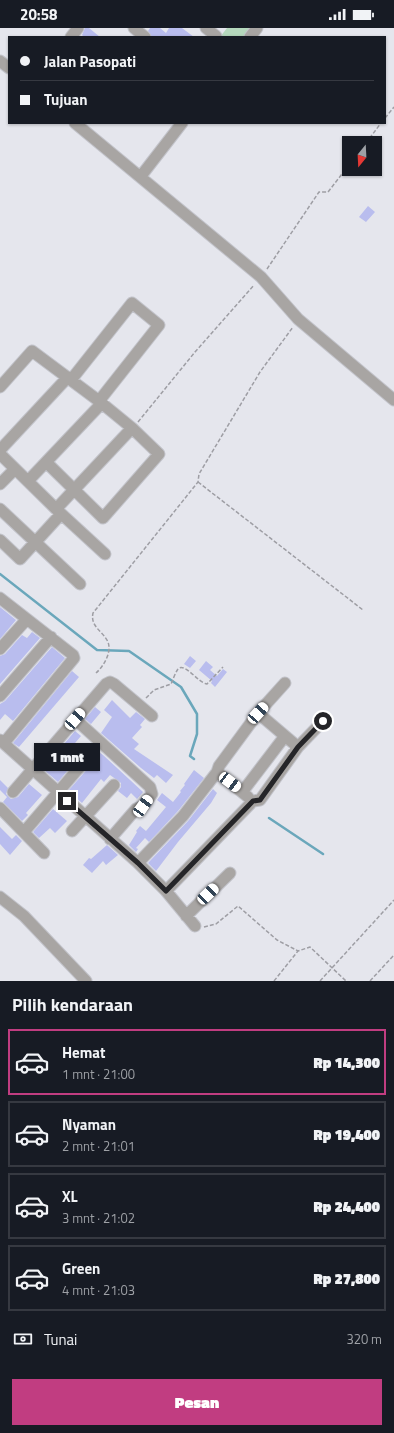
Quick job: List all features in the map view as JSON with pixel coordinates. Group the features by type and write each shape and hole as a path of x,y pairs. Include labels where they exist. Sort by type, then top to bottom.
{"street":[{"path":"72,36 78,28"},
{"path":"134,28 144,36"},
{"path":"206,28 218,34"},
{"path":"251,36 257,28"},
{"path":"0,61 8,67"},
{"path":"76,124 141,176 261,277 298,319 394,400"},
{"path":"141,176 181,124"},
{"path":"0,450 69,378 132,303 158,325 101,402 28,481"},
{"path":"0,387 32,351 135,425 159,454 103,518 46,462"},
{"path":"0,540 20,559 36,542 73,490 135,425"},
{"path":"0,454 58,511 105,554"},
{"path":"0,484 15,469"},
{"path":"0,509 80,584"},
{"path":"0,599 73,655 73,661 2,742 138,863 166,891 195,926"},
{"path":"0,650 27,619"},
{"path":"0,696 51,637"},
{"path":"13,792 106,684 110,682 152,716"},
{"path":"138,863 183,816 217,772 219,766 258,713 285,683"},
{"path":"258,713 298,747"},
{"path":"75,719 150,786 152,794 143,806 136,809 110,839"},
{"path":"166,891 253,801 260,800 298,747 323,721"},
{"path":"242,791 285,736"},
{"path":"24,832 84,762"},
{"path":"217,772 253,801"},
{"path":"72,832 114,785"},
{"path":"0,808 44,853"},
{"path":"186,916 230,873"},
{"path":"0,898 24,916 86,981"}],"path":[{"path":"386,117 394,107"},
{"path":"372,136 381,124"},
{"path":"135,425 195,352 261,277 319,192 328,192 342,174"},
{"path":"96,673 103,666 107,655 108,642 96,629 92,618 92,613 198,482 199,474 260,372 298,319"},
{"path":"198,482 363,610"},
{"path":"140,705 151,692 171,684 178,670 184,668 200,681 207,684 223,668"},
{"path":"320,981 394,900"},
{"path":"195,926 206,927 216,924 238,906 277,940 298,951"},
{"path":"274,981 298,951 310,947 346,981"},
{"path":"370,981 394,955"}],"green space":[{"path":"227,28 249,28 252,31 248,36 221,36"}],"building":[{"path":"85,28 89,28 99,36 83,36 82,35"},
{"path":"150,28 160,28 166,33 169,28 182,28 193,36 151,36 148,31"},
{"path":"368,206 375,212 366,222 359,217"},
{"path":"0,607 16,620 0,639"},
{"path":"32,632 40,638 0,684 0,656 5,654 22,635 27,638"},
{"path":"52,647 65,658 13,721 5,714 0,720 0,704 5,701"},
{"path":"190,656 196,661 190,668 184,664"},
{"path":"206,661 213,667 210,670 217,676 223,669 227,672 215,687 211,683 212,681 199,670"},
{"path":"72,671 79,677 19,747 13,743"},
{"path":"112,700 130,718 136,712 145,719 140,725 142,727 132,738 139,744 134,749 173,775 166,783 157,775 154,778 141,768 101,733 112,717 104,710"},
{"path":"95,707 101,712 91,724 85,719"},
{"path":"75,731 81,736 70,749 79,756 89,745 103,755 143,792 137,799 131,793 127,798 118,791 121,787 121,783 110,775 104,782 101,779 82,803 68,791 90,766 90,759 86,755 79,757 58,782 43,769"},
{"path":"194,770 204,778 178,811 149,842 145,838 136,848 138,849 136,852 129,845 137,832 136,831 140,826 146,831 166,807 157,800 162,793 173,802 181,792 180,791 185,785 184,784"},
{"path":"0,780 8,788 6,794 11,799 18,797 29,784 42,795 26,813 28,815 22,821 3,802 7,797 0,790"},
{"path":"213,789 217,793 211,803 156,871 148,863 188,821"},
{"path":"53,809 67,821 55,833 50,828 39,838 33,832"},
{"path":"0,827 12,839 16,835 22,841 10,855 0,844"},
{"path":"107,845 118,855 106,865 103,861 92,873 83,865 89,858 91,859"}],"waterway":[{"path":"0,574 97,650 129,651 181,687 197,714 197,734 190,756 194,759"},
{"path":"269,818 323,854"}],"route":[{"path":"67,801 138,863 166,891 253,801 260,800 298,747 323,721"}]}
